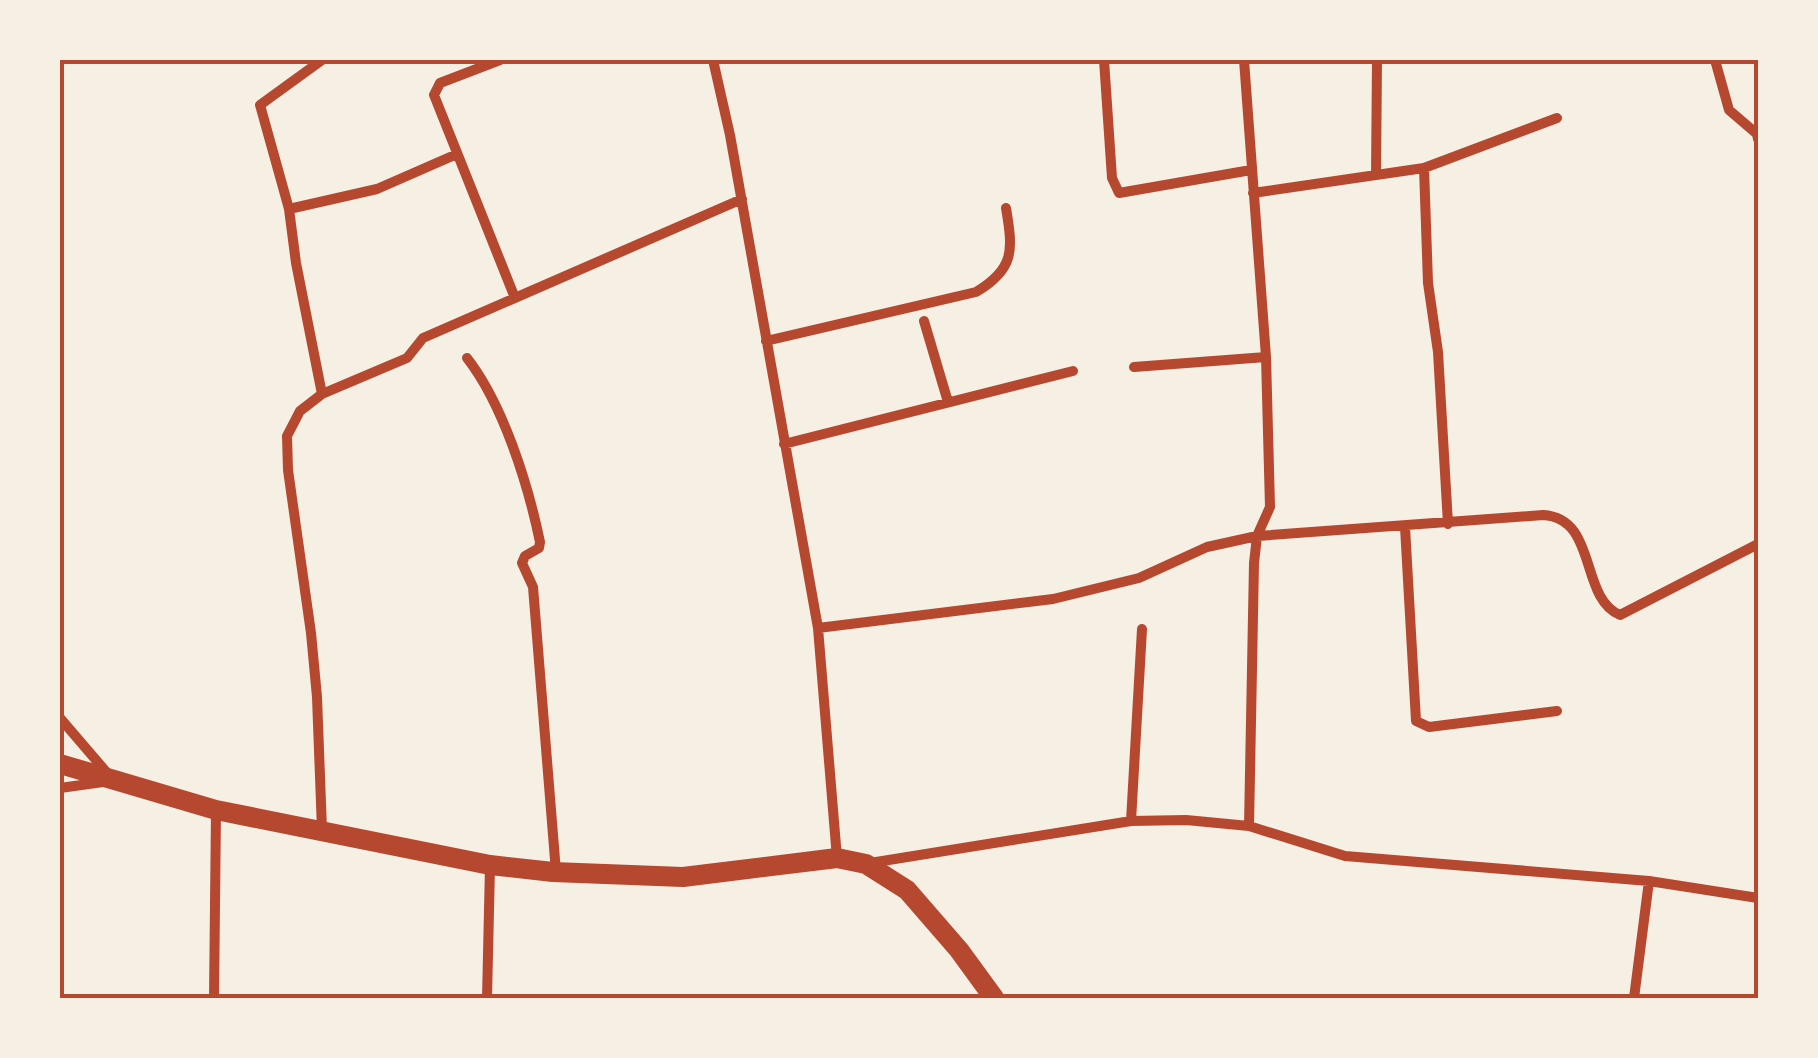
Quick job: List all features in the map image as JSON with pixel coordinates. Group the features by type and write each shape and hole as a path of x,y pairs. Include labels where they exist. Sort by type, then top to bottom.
{"main road":[{"path":"60,764 216,810 490,864 556,872 683,876 837,858 866,864 906,890 959,950 994,998"},
{"path":"60,778 114,781"}],"street":[{"path":"322,60 260,105 289,210 322,394"},
{"path":"500,60 435,88 434,95 515,298"},
{"path":"714,60 818,628 837,858"},
{"path":"1104,60 1112,178 1119,193 1252,170"},
{"path":"1244,60 1266,357 1270,507 1257,536 1248,826"},
{"path":"1376,175 1377,60"},
{"path":"1716,60 1729,110 1758,138"},
{"path":"1252,193 1424,168 1558,118"},
{"path":"289,210 377,188 458,154"},
{"path":"1424,168 1428,283 1438,352 1448,524"},
{"path":"322,830 314,665 288,470 287,436 300,412 322,394 407,358 423,338 742,199"},
{"path":"766,341 976,292 996,280 1006,265 1012,244 1006,208"},
{"path":"924,321 948,402"},
{"path":"1134,367 1266,357"},
{"path":"467,358 484,380 495,404 527,488 540,542 539,548 522,562 533,587 556,872"},
{"path":"784,444 1073,371"},
{"path":"818,628 1053,599 1139,578 1208,547 1257,536 1558,516 1572,526 1606,606 1620,615 1758,544"},
{"path":"1405,527 1416,721 1430,727 1557,711"},
{"path":"1131,821 1142,629"},
{"path":"60,718 114,781"},
{"path":"60,788 114,781"},
{"path":"214,998 216,810"},
{"path":"866,864 1131,821 1186,820 1248,826 1345,856 1649,881 1758,898"},
{"path":"487,998 490,864"},
{"path":"1634,998 1649,881"}]}
